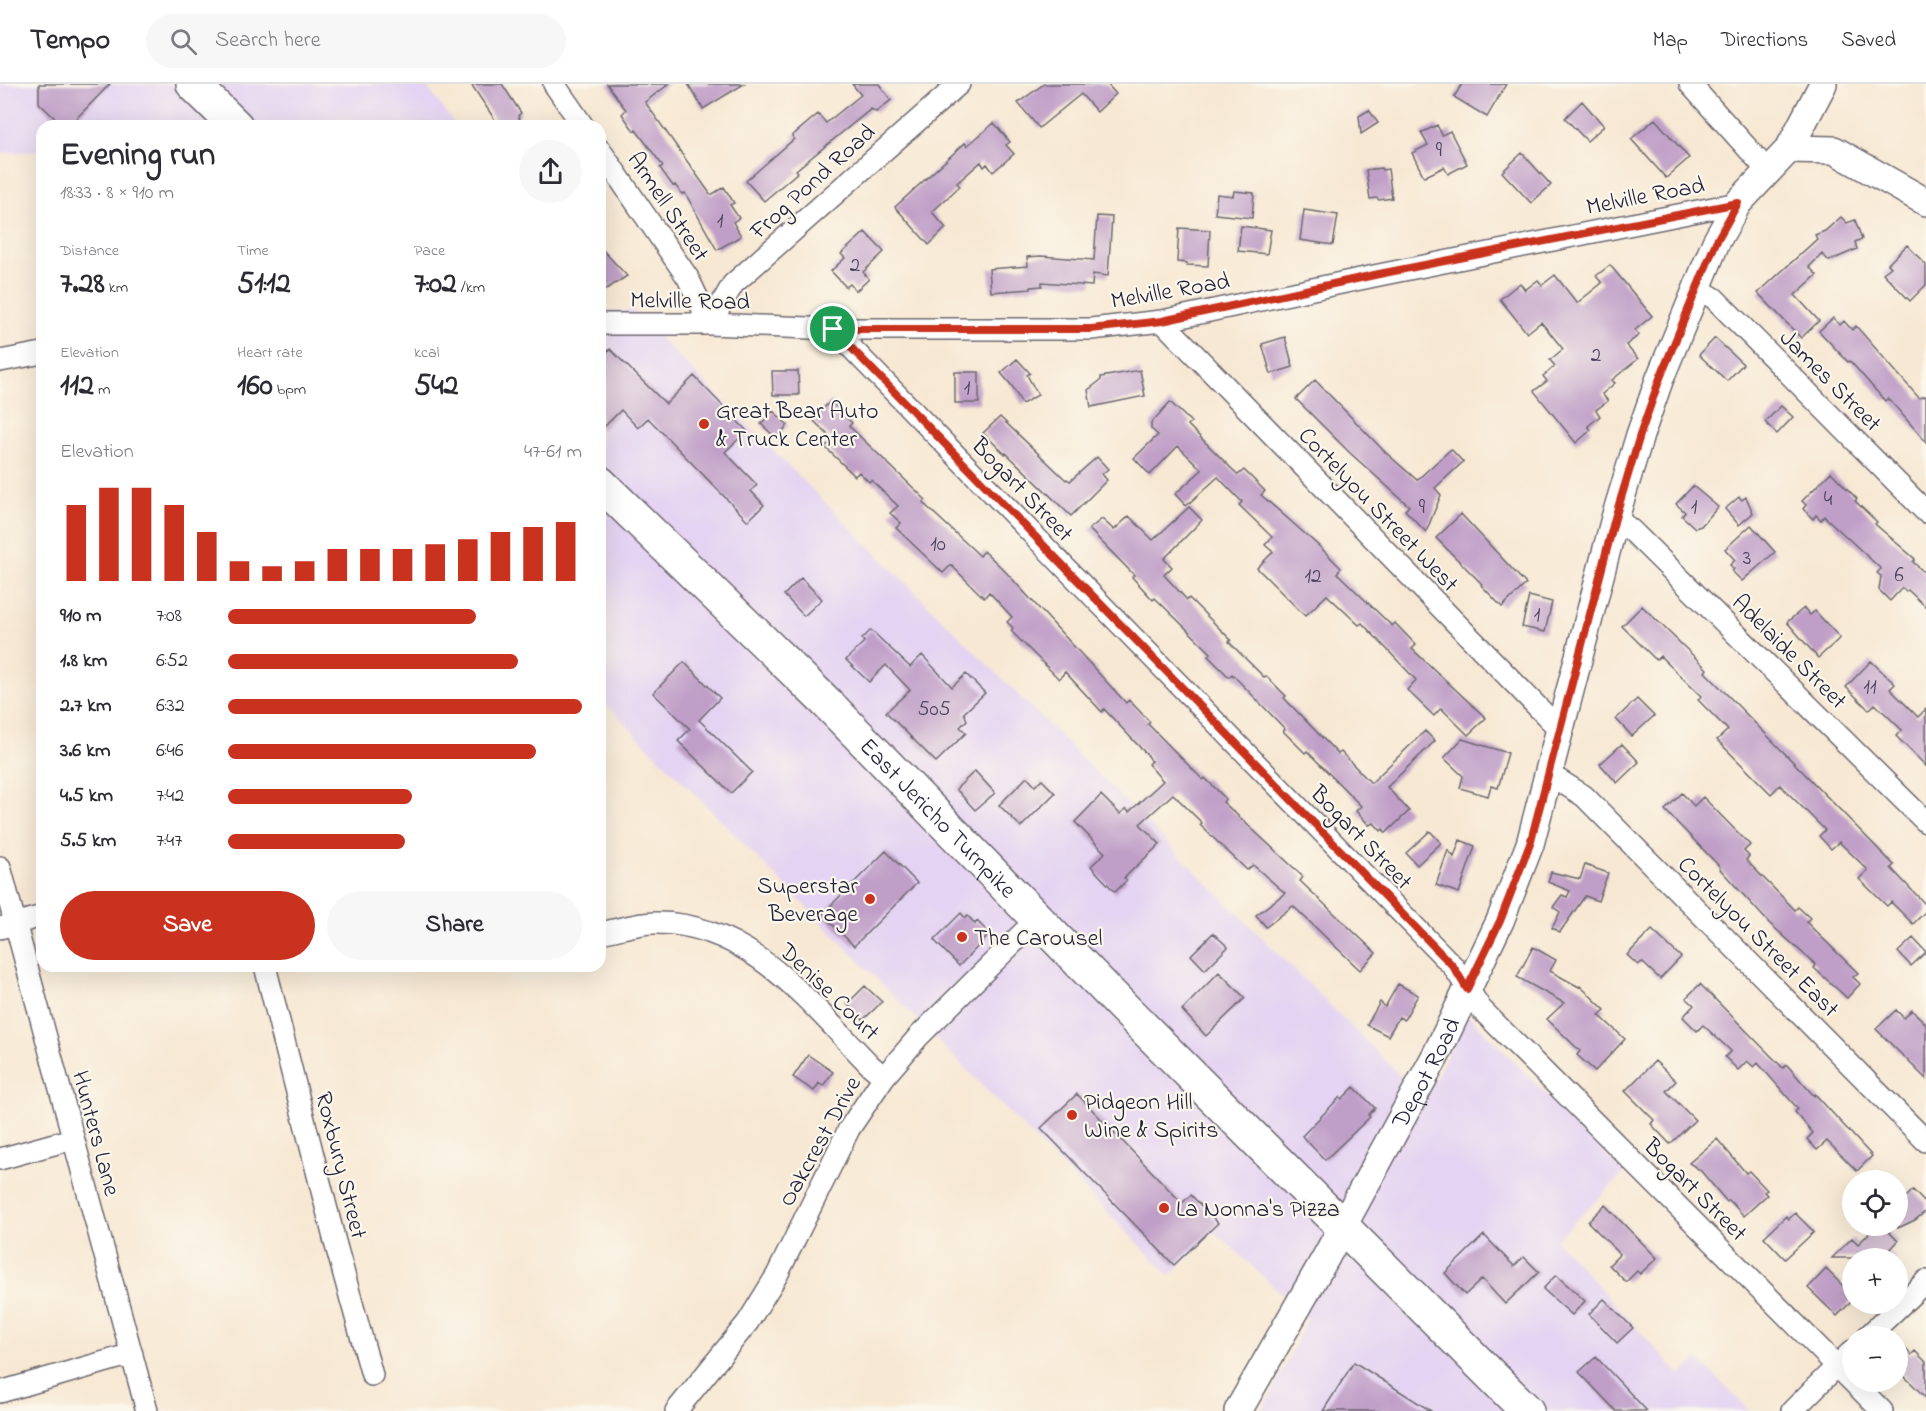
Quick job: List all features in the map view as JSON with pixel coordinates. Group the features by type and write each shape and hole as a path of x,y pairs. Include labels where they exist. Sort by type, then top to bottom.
{"main road":[{"path":"193,84 230,120"},
{"name":"East Jericho Turnpike","path":"606,489 827,703 1037,919 1527,1411"}],"street":[{"path":"554,84 579,120"},
{"name":"Frog Pond Road","path":"710,324 733,284 959,84"},
{"path":"1689,84 1768,171"},
{"name":"Depot Road","path":"1238,1411 1436,1055 1500,921 1530,844 1615,518 1660,378 1716,242 1738,203 1789,149 1823,84"},
{"path":"1789,149 1834,150 1926,202"},
{"name":"Armell Street","path":"606,159 688,278 710,324"},
{"name":"Melville Road","path":"606,324 710,324 833,329 1091,329 1162,321 1379,274 1738,203"},
{"name":"James Street","path":"1697,288 1714,298 1926,512"},
{"name":"Cortelyou Street West","path":"1162,321 1561,731"},
{"name":"Bogart Street","path":"833,329 1453,966 1481,1009 1842,1356"},
{"path":"0,361 36,354"},
{"name":"Adelaide Street","path":"1615,518 1631,530 1926,822"},
{"name":"Cortelyou Street East","path":"1550,774 1584,796 1926,1141"},
{"name":"Hunters Lane","path":"0,867 8,926 72,1139 147,1411"},
{"path":"8,926 36,918"},
{"name":"Oakcrest Drive","path":"676,1411 748,1322 777,1275 849,1130 884,1077 919,1036 1037,919"},
{"name":"Denise Court","path":"606,932 654,923 672,924 709,931 742,946 775,969 884,1077"},
{"name":"Roxbury Street","path":"267,972 335,1242 372,1375"},
{"path":"0,1160 72,1139"},
{"path":"1879,1326 1926,1281"},
{"path":"0,1392 132,1354"},
{"path":"1792,1411 1842,1362"},
{"name":"Bogart Street","path":"1864,1392 1882,1411"}],"shaded area":[{"path":"0,84 425,84 452,120 36,120 36,151 0,154"},
{"path":"606,311 633,311 1425,1100 1467,1014 1624,1173 1556,1240 1680,1375 1698,1359 1750,1411 1263,1411 1308,1318 1214,1231 1170,1276 606,704"}],"building":[{"path":"39,84 110,84 75,120 57,120 39,103"},
{"path":"471,84 502,84 521,113 518,116 520,120 495,120"},
{"path":"607,84 669,84 645,102 711,195 724,187 734,203 730,205 739,218 733,222 741,236 717,250 685,193 682,194 675,185 673,186 660,168 663,166 622,114 626,110"},
{"path":"688,84 744,84 703,109"},
{"path":"852,84 879,84 891,100 876,112 871,109 796,170 798,172 764,201 746,181 794,139 792,136 818,114 826,123 861,95"},
{"path":"1044,84 1107,84 1116,94 1097,112 1081,94 1039,128 1018,103"},
{"path":"1462,84 1506,84 1487,117 1454,97"},
{"path":"1582,101 1604,126 1587,141 1565,118"},
{"path":"1369,110 1378,123 1361,134 1359,116"},
{"path":"1655,119 1689,158 1666,178 1631,139"},
{"path":"994,123 1010,142 1006,145 1014,154 993,172 987,164 984,167 981,162 957,183 960,186 932,212 946,228 929,245 895,207 965,143 967,146"},
{"path":"1437,125 1442,135 1450,131 1467,164 1448,174 1444,167 1424,177 1412,153 1428,145 1421,133"},
{"path":"1522,153 1551,185 1531,203 1502,172"},
{"path":"1381,168 1382,170 1388,169 1392,198 1370,199 1366,170"},
{"path":"1234,191 1254,193 1252,218 1215,214 1217,194 1233,196"},
{"path":"1304,210 1338,215 1333,245 1300,240"},
{"path":"1097,216 1112,217 1108,276 1093,274 1092,286 1042,282 1042,286 1031,287 1031,289 991,292 989,269 1028,266 1027,257 1094,260"},
{"path":"1841,217 1847,223 1855,220 1862,239 1855,242 1857,249 1829,261 1822,254 1809,267 1817,275 1795,295 1819,321 1801,338 1758,293 1817,239 1815,235 1825,231"},
{"path":"1241,226 1271,230 1267,254 1238,251"},
{"path":"1179,228 1210,230 1208,266 1177,262"},
{"path":"865,232 884,252 863,272 869,279 856,291 850,284 846,287 831,271 845,258 841,254"},
{"path":"1907,245 1926,265 1926,285 1910,301 1883,273 1891,267 1888,264"},
{"path":"606,253 627,276 606,289"},
{"path":"1610,265 1652,316 1635,330 1639,335 1626,345 1638,359 1612,380 1615,383 1602,394 1608,401 1596,410 1600,416 1588,426 1591,430 1576,443 1534,391 1547,381 1543,376 1555,366 1550,360 1563,349 1541,322 1527,333 1500,299 1520,283 1525,290 1538,280 1542,285 1555,275 1577,303 1602,283 1596,276"},
{"path":"1833,318 1840,325 1844,321 1852,330 1856,326 1919,398 1926,396 1926,442 1888,398 1885,401 1850,361 1848,362 1819,331"},
{"path":"1285,337 1293,367 1271,374 1262,344"},
{"path":"1715,338 1743,364 1727,381 1699,355"},
{"path":"610,349 666,404 694,376 747,431 725,452 757,485 751,491 764,505 748,521 648,418 638,428 621,410 606,425 606,353"},
{"path":"1017,359 1030,373 1027,375 1038,395 1022,404 1012,386 1001,373"},
{"path":"1140,370 1145,396 1091,407 1088,390 1101,380 1101,377"},
{"path":"772,371 798,371 799,395 773,395"},
{"path":"955,372 979,372 979,403 955,403"},
{"path":"1315,380 1385,452 1417,480 1451,449 1463,462 1435,488 1441,495 1426,532 1405,510 1409,506 1350,453 1296,399"},
{"path":"831,401 852,423 849,426 926,500 923,503 980,556 984,551 1003,569 1126,703 1129,700 1150,722 1148,724 1203,780 1205,778 1226,799 1223,802 1303,877 1300,881 1376,953 1360,970 1293,906 1266,927 1256,915 1285,893 1253,865 1247,870 1200,825 1202,823 1173,794 1140,824 1160,844 1124,878 1127,880 1115,892 1098,874 1091,866 1105,853 1075,822 1101,795 1120,814 1126,809 1129,812 1163,781 1148,764 1151,761 1149,757 1104,709 1102,712 1065,672 1059,679 1011,631 1013,628 1007,622 1012,617 989,592 984,598 951,565 943,573 896,528 901,523 890,513 898,506 871,480 869,482 859,472 855,476 825,447 833,440 812,419"},
{"path":"1170,402 1191,422 1188,425 1238,475 1244,470 1265,491 1261,495 1320,547 1341,568 1337,573 1392,626 1395,623 1416,645 1412,649 1486,718 1468,735 1441,708 1434,716 1407,690 1416,680 1362,623 1359,625 1327,595 1305,616 1257,568 1273,552 1265,545 1272,537 1239,505 1242,502 1218,477 1186,506 1175,494 1202,470 1178,446 1150,475 1134,458 1158,435 1151,429 1151,423"},
{"path":"1781,406 1793,417 1777,434 1765,422"},
{"path":"773,411 788,425 776,438 761,424"},
{"path":"1000,417 1066,480 1070,481 1097,457 1108,469 1102,474 1107,480 1071,516 983,433"},
{"path":"1831,472 1857,499 1855,501 1877,522 1875,524 1915,559 1913,562 1926,574 1926,607 1908,590 1906,592 1902,588 1890,601 1879,590 1881,576 1877,573 1881,569 1824,516 1821,520 1816,515 1813,519 1803,509 1806,505 1802,501"},
{"path":"1693,486 1718,507 1701,526 1695,528 1682,516 1685,512 1676,504"},
{"path":"1739,497 1742,500 1746,497 1753,513 1739,525 1725,509"},
{"path":"1189,507 1202,520 1164,559 1172,567 1164,575 1187,600 1189,598 1231,640 1229,642 1264,677 1266,676 1286,696 1284,698 1338,754 1341,752 1371,783 1425,731 1435,741 1387,787 1409,811 1386,833 1374,823 1369,825 1356,811 1361,806 1307,751 1305,753 1283,731 1285,729 1232,674 1229,677 1208,656 1211,653 1155,598 1153,600 1132,577 1134,575 1089,529 1102,519 1114,530 1129,516 1153,540"},
{"path":"1461,514 1526,584 1502,607 1436,538"},
{"path":"1751,525 1775,552 1742,581 1732,571 1734,569 1730,565 1735,560 1725,549"},
{"path":"801,578 822,599 804,616 784,595"},
{"path":"1529,596 1552,602 1545,632 1522,627"},
{"path":"1642,606 1707,669 1705,672 1894,865 1891,868 1926,905 1926,911 1913,924 1891,902 1887,906 1859,879 1868,870 1839,842 1831,849 1819,836 1825,830 1780,785 1771,794 1717,740 1728,730 1698,700 1701,696 1660,656 1656,660 1622,626"},
{"path":"1804,608 1810,615 1815,611 1840,638 1818,658 1787,622"},
{"path":"871,630 910,667 922,655 952,687 966,674 985,693 964,713 967,720 960,727 966,733 936,762 886,712 910,690 886,665 869,682 846,660 864,642 862,639"},
{"path":"1871,661 1895,684 1890,689 1918,717 1926,709 1926,766 1896,736 1902,730 1875,704 1869,710 1846,687"},
{"path":"684,662 720,698 699,720 752,772 731,793 678,741 690,729 653,693"},
{"path":"1637,699 1654,716 1632,736 1616,719"},
{"path":"1462,739 1508,753 1498,788 1491,786 1488,796 1460,788 1463,776 1444,758"},
{"path":"1622,744 1639,762 1617,783 1600,764"},
{"path":"975,771 995,793 975,810 956,789"},
{"path":"1027,777 1035,786 1042,780 1055,793 1021,827 999,805"},
{"path":"1682,793 1694,806 1703,797 1750,845 1744,851 1749,856 1746,860 1795,910 1798,907 1810,918 1806,922 1858,973 1853,977 1860,984 1847,998 1814,968 1816,965 1769,923 1720,867 1665,810"},
{"path":"1430,831 1441,843 1417,865 1406,853"},
{"path":"1460,840 1475,846 1459,893 1436,885 1448,850 1454,857"},
{"name":"Superstar Beverage","path":"886,851 917,883 854,946 822,914"},
{"path":"1585,865 1608,873 1598,901 1585,896 1560,932 1552,928 1560,912 1553,907 1562,895 1567,897 1570,891 1548,882 1551,872 1580,879"},
{"name":"The Carousel","path":"961,913 965,918 968,916 975,924 977,921 990,934 959,966 934,940"},
{"path":"1652,930 1681,957 1660,979 1642,962 1638,965 1627,955"},
{"path":"1213,933 1228,947 1205,970 1191,955"},
{"path":"1913,938 1926,952 1911,966 1898,952"},
{"path":"1533,947 1556,960 1550,971 1580,986 1605,1010 1599,1015 1625,1039 1595,1071 1577,1055 1580,1051 1547,1019 1564,1003 1517,977"},
{"path":"1219,972 1245,998 1206,1036 1182,1010"},
{"path":"1398,984 1418,995 1404,1020 1399,1017 1388,1036 1367,1025 1380,1002 1385,1007"},
{"path":"1700,984 1783,1068 1787,1065 1872,1156 1856,1170 1827,1141 1817,1150 1807,1139 1813,1133 1795,1112 1798,1109 1758,1063 1754,1067 1747,1061 1738,1070 1725,1057 1731,1051 1703,1025 1697,1031 1683,1017 1694,1005 1686,998"},
{"path":"865,986 882,1002 863,1020 847,1004"},
{"path":"1896,1010 1904,1018 1912,1010 1926,1024 1926,1079 1876,1029"},
{"path":"808,1055 833,1072 823,1086 819,1083 814,1091 793,1077"},
{"path":"1655,1061 1676,1081 1666,1091 1695,1120 1670,1144 1651,1124 1654,1120 1625,1091"},
{"path":"1354,1087 1375,1108 1368,1115 1370,1117 1325,1160 1302,1136 1340,1097 1342,1099"},
{"path":"1077,1094 1182,1203 1191,1195 1218,1223 1174,1265 1041,1128"},
{"path":"1717,1139 1746,1173 1749,1171 1767,1190 1764,1192 1767,1195 1744,1216 1729,1200 1727,1202 1700,1170 1689,1163"},
{"path":"1913,1190 1926,1204 1926,1211 1908,1223 1908,1195"},
{"path":"1605,1205 1657,1258 1640,1274 1637,1271 1626,1282 1609,1265 1620,1254 1588,1222"},
{"path":"1795,1213 1814,1232 1785,1259 1764,1237 1786,1216 1789,1219"},
{"path":"1484,1235 1514,1266 1524,1257 1539,1272 1505,1304 1482,1279 1465,1295 1445,1273"},
{"path":"1866,1236 1893,1236 1898,1241 1892,1248 1842,1248 1852,1238 1858,1244"},
{"path":"1842,1248 1842,1258 1832,1258"},
{"path":"1826,1269 1842,1285 1842,1311 1837,1316 1808,1288"},
{"path":"1556,1275 1585,1301 1572,1315 1543,1289"},
{"path":"1604,1299 1633,1328 1617,1343 1589,1314"},
{"path":"1915,1351 1926,1362 1926,1398 1908,1380 1908,1352 1911,1355"},
{"path":"1596,1357 1647,1411 1616,1411 1579,1372"},
{"path":"1354,1362 1431,1411 1323,1411"}],"place":[{"name":"Great Bear Auto & Truck Center","path":"704,424"},
{"name":"Superstar Beverage","path":"870,899"},
{"name":"The Carousel","path":"962,937"},
{"name":"Pidgeon Hill Wine & Spirits","path":"1072,1115"},
{"name":"La Nonna's Pizza","path":"1164,1208"}],"route":[{"path":"1738,203 1716,242 1660,378 1640,435 1615,518 1530,844 1500,921 1467,989 1453,966 833,329 1091,329 1162,321 1379,274 1738,203"}]}
